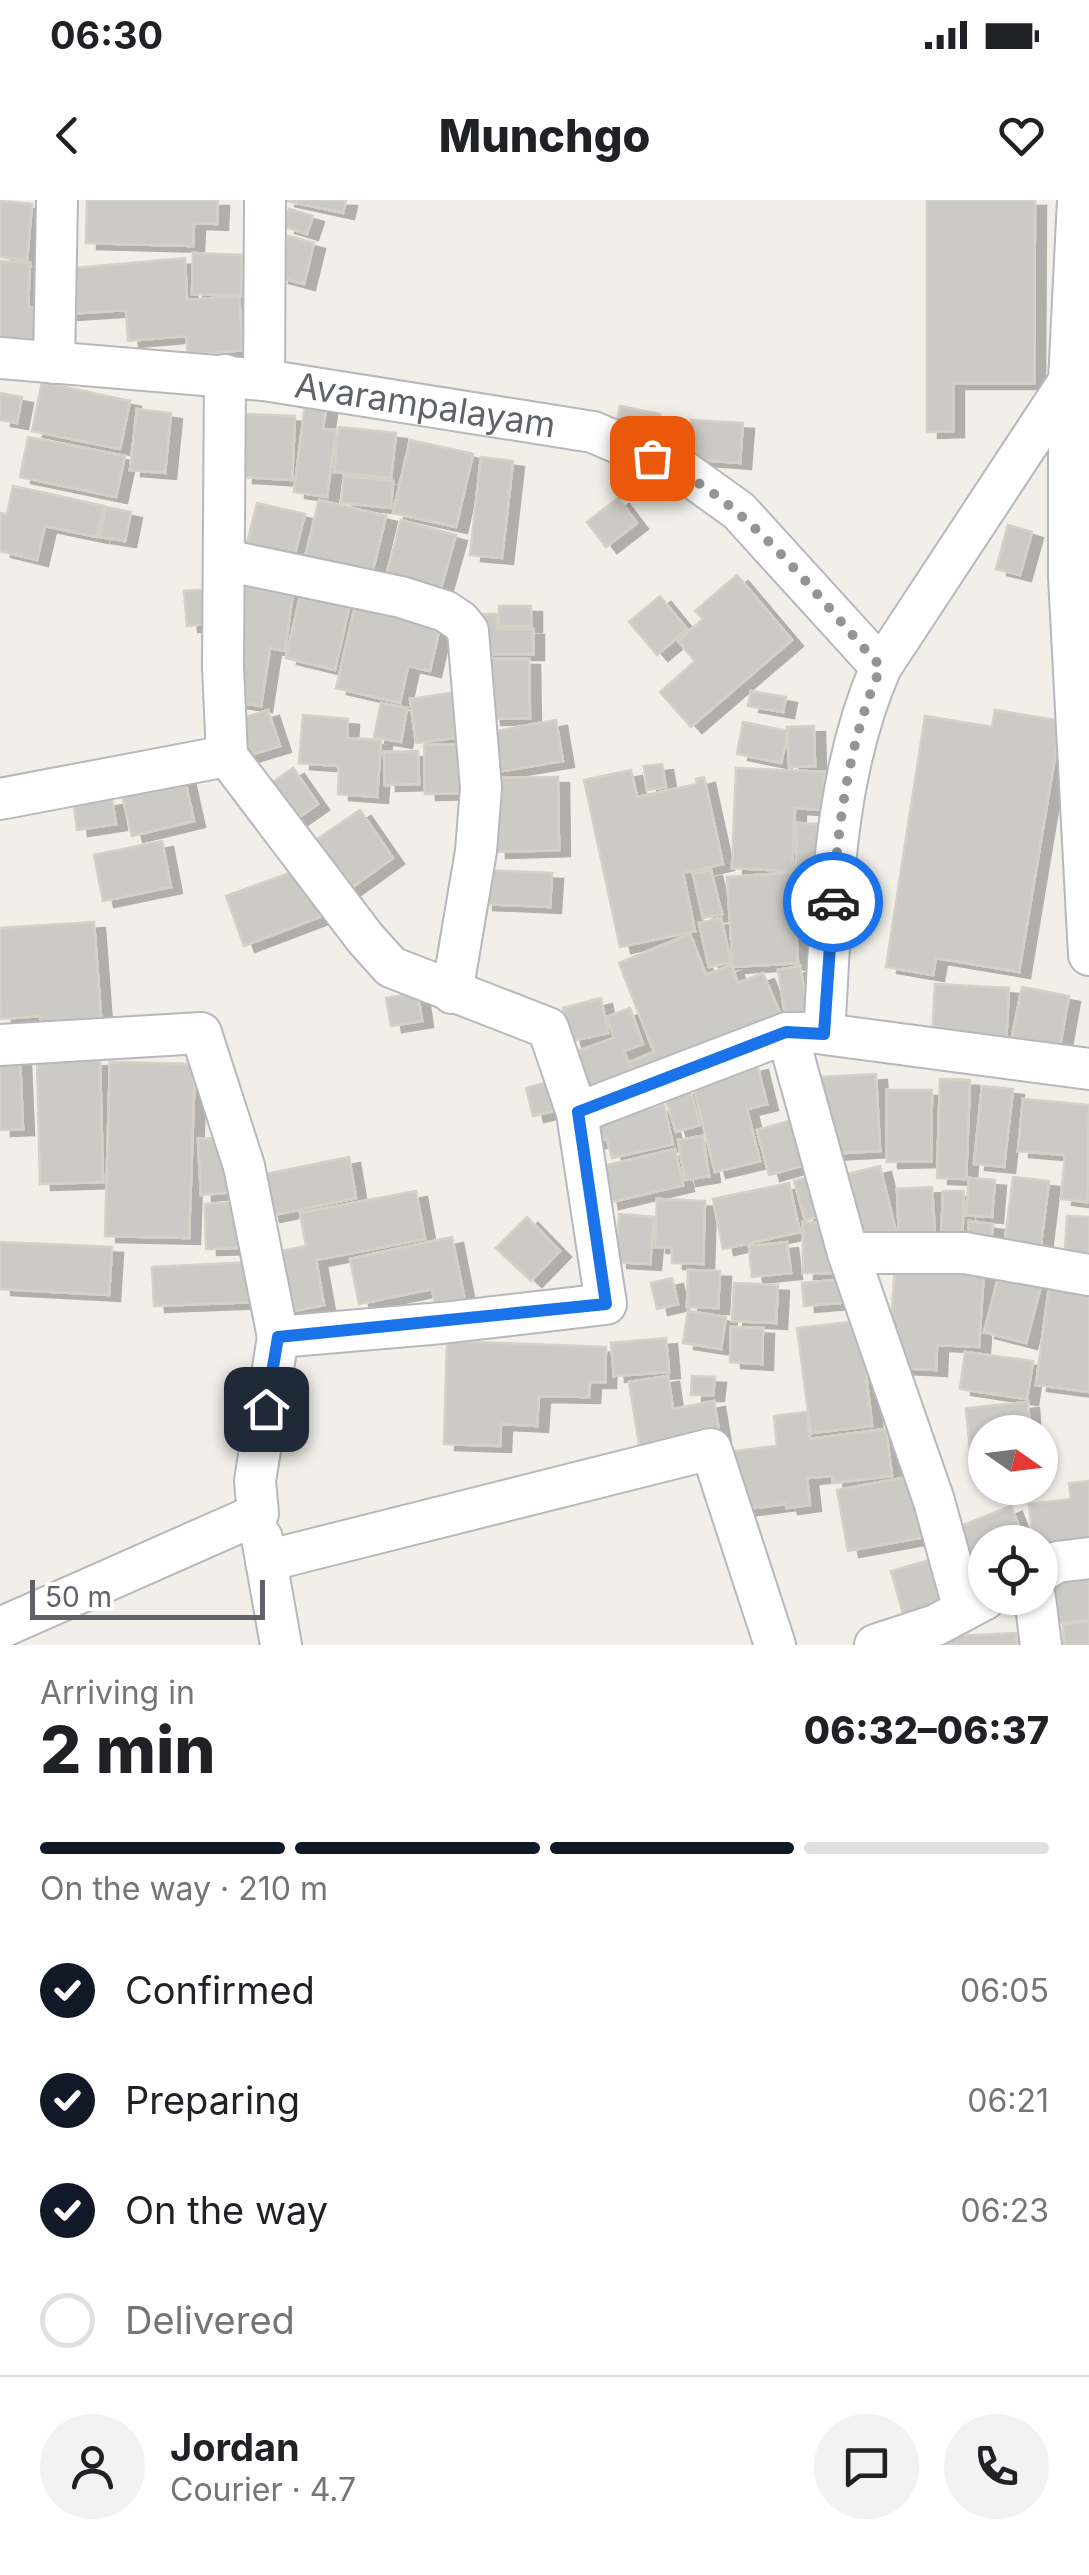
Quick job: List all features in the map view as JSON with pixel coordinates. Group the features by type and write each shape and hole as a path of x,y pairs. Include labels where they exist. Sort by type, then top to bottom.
{"street":[{"path":"54,363 57,200"},
{"path":"266,200 225,560 222,668 227,756 391,967 548,1028 578,1112 606,1304 278,1337"},
{"path":"1078,200 1080,340 1069,381 1069,578 1082,687 1089,955"},
{"name":"Avarampalayam","path":"0,358 244,377 594,432 682,470 739,511 881,667"},
{"path":"968,1584 934,1501 848,1253 806,1033 862,710 881,667 1069,381"},
{"path":"225,560 401,597 445,611 460,620 468,632 481,788 476,850 452,993"},
{"path":"0,799 227,756"},
{"path":"0,1045 201,1033 244,1166 278,1337 255,1481 282,1645"},
{"path":"578,1112 806,1033 1089,1069"},
{"path":"848,1253 965,1253 1089,1275"},
{"path":"266,1560 710,1450 775,1645"},
{"path":"0,1628 258,1514"},
{"path":"1058,1562 1089,1558"},
{"path":"875,1645 936,1625 968,1608"},
{"path":"1037,1615 1041,1645"}],"building":[{"path":"87,200 218,200 217,224 194,223 193,246 86,243"},
{"path":"283,200 346,200 343,213"},
{"path":"927,200 1035,200 1034,383 953,383 953,431 927,432"},
{"path":"0,201 32,204 27,260 0,257"},
{"path":"289,209 313,216 307,234 284,227"},
{"path":"288,236 314,243 304,284 278,277"},
{"path":"193,253 242,255 241,295 192,294"},
{"path":"185,258 187,300 239,296 243,350 188,355 186,336 128,341 126,310 67,314 64,269"},
{"path":"0,261 30,263 28,307 38,308 37,347 0,345"},
{"path":"42,382 130,401 120,449 32,431"},
{"path":"0,393 22,397 17,423 0,420"},
{"path":"305,405 326,408 323,429 336,430 327,497 294,492"},
{"path":"620,406 660,414 656,436 616,427"},
{"path":"137,409 171,413 165,473 130,470"},
{"path":"246,414 295,416 292,480 242,477"},
{"path":"691,420 743,423 740,463 688,459"},
{"path":"339,427 396,433 391,478 334,472"},
{"path":"28,437 125,456 116,497 20,477"},
{"path":"410,440 473,454 456,527 393,513"},
{"path":"481,457 513,461 502,558 470,555"},
{"path":"344,476 393,481 391,508 341,503"},
{"path":"13,486 104,506 97,537 45,526 37,560 0,551 0,513 7,514"},
{"path":"618,498 637,523 606,547 587,522"},
{"path":"319,500 386,516 369,586 302,570"},
{"path":"257,503 305,514 293,562 245,551"},
{"path":"106,507 131,512 125,541 100,537"},
{"path":"401,520 456,535 439,595 385,581"},
{"path":"1008,525 1032,532 1020,575 996,569"},
{"path":"737,575 792,640 691,727 660,692 695,661 678,641 703,619 695,611"},
{"path":"246,577 294,584 285,651 270,648 261,706 228,701"},
{"path":"303,584 352,595 335,670 286,658"},
{"path":"215,589 218,623 187,626 184,591"},
{"path":"358,594 440,626 430,671 408,666 400,703 336,688"},
{"path":"660,596 687,629 657,655 629,622"},
{"path":"499,606 531,606 531,626 499,626"},
{"path":"483,614 497,614 497,629 533,629 533,654 483,654"},
{"path":"490,659 529,659 530,718 490,719"},
{"path":"463,691 469,736 416,743 410,699"},
{"path":"751,691 786,697 783,712 748,706"},
{"path":"381,703 407,708 401,742 374,737"},
{"path":"268,710 280,746 247,756 236,720"},
{"path":"995,710 1061,721 1019,972 936,958 933,975 886,967 925,716 992,727"},
{"path":"303,715 348,719 347,738 381,740 377,797 338,794 339,766 299,763"},
{"path":"556,720 563,761 491,773 485,733"},
{"path":"743,722 788,731 781,763 737,754"},
{"path":"814,726 815,766 789,767 787,727"},
{"path":"466,744 468,793 425,794 424,745"},
{"path":"418,751 419,784 385,785 384,752"},
{"path":"662,764 666,787 647,790 644,766"},
{"path":"293,768 318,804 291,823 267,786"},
{"path":"736,768 825,772 823,810 795,808 792,871 732,868"},
{"path":"631,770 637,797 697,784 696,779 704,777 723,864 683,873 695,931 620,947 584,780"},
{"path":"184,776 194,821 132,836 121,791"},
{"path":"558,777 559,850 495,852 494,778"},
{"path":"112,799 116,824 77,830 74,805"},
{"path":"360,810 393,858 347,891 313,842"},
{"path":"797,823 818,824 816,870 796,869"},
{"path":"162,841 171,887 103,901 94,855"},
{"path":"303,868 320,917 244,946 226,896"},
{"path":"483,870 552,873 550,907 482,904"},
{"path":"711,870 722,914 703,918 693,874"},
{"path":"813,871 815,912 795,914 798,963 733,967 727,877"},
{"path":"721,918 731,962 709,967 699,923"},
{"path":"94,922 102,1030 42,1034 40,1016 1,1019 0,928"},
{"path":"690,934 706,975 731,965 738,983 763,973 782,1018 636,1077 630,1062 654,1052 619,963"},
{"path":"800,966 808,1012 785,1015 778,970"},
{"path":"935,984 1009,988 1006,1043 932,1039"},
{"path":"1022,987 1069,996 1059,1052 1011,1042"},
{"path":"418,993 422,1021 391,1026 386,998"},
{"path":"601,998 608,1033 571,1041 563,1008"},
{"path":"630,1008 643,1044 624,1051 634,1079 588,1096 572,1053 614,1038 607,1017"},
{"path":"20,1058 23,1129 0,1130 0,1059"},
{"path":"100,1060 103,1182 40,1184 37,1062"},
{"path":"110,1062 195,1064 189,1238 105,1236"},
{"path":"757,1064 767,1104 747,1109 760,1161 715,1172 692,1081"},
{"path":"876,1074 880,1151 825,1154 821,1077"},
{"path":"558,1079 566,1108 533,1116 526,1088"},
{"path":"940,1079 970,1080 966,1179 937,1178"},
{"path":"982,1086 1013,1089 1004,1167 974,1164"},
{"path":"689,1087 700,1125 676,1132 664,1094"},
{"path":"887,1090 932,1090 931,1161 887,1162"},
{"path":"1023,1099 1089,1105 1087,1202 1061,1199 1065,1155 1018,1151"},
{"path":"664,1105 673,1144 612,1158 607,1139 587,1144 582,1124"},
{"path":"792,1120 805,1165 769,1175 757,1130"},
{"path":"703,1136 709,1176 685,1180 678,1140"},
{"path":"229,1137 233,1192 201,1195 198,1139"},
{"path":"675,1149 683,1185 608,1203 600,1167"},
{"path":"349,1157 356,1198 269,1216 261,1175"},
{"path":"880,1166 896,1232 855,1242 840,1176"},
{"path":"817,1175 828,1214 805,1220 794,1181"},
{"path":"1013,1177 1049,1181 1039,1260 1003,1256"},
{"path":"969,1178 995,1180 992,1217 966,1215"},
{"path":"789,1183 800,1232 723,1249 713,1199"},
{"path":"932,1187 935,1234 899,1236 897,1189"},
{"path":"416,1191 425,1239 316,1260 324,1305 283,1313 272,1253 306,1246 300,1213"},
{"path":"943,1191 964,1191 962,1246 941,1246"},
{"path":"657,1199 705,1201 703,1264 672,1263 672,1247 655,1247"},
{"path":"242,1202 243,1248 206,1249 205,1204"},
{"path":"619,1214 654,1217 650,1264 616,1262"},
{"path":"1067,1216 1089,1217 1089,1268 1064,1266"},
{"path":"527,1217 560,1251 531,1281 496,1248"},
{"path":"969,1221 993,1224 990,1251 967,1248"},
{"path":"803,1222 835,1223 835,1273 803,1273"},
{"path":"452,1237 467,1311 438,1317 432,1289 359,1304 350,1259"},
{"path":"0,1242 112,1247 109,1295 0,1289"},
{"path":"787,1242 791,1273 752,1277 749,1246"},
{"path":"253,1262 254,1302 154,1306 152,1267"},
{"path":"895,1263 984,1269 979,1347 937,1345 936,1370 899,1368 901,1341 890,1341"},
{"path":"688,1270 720,1271 718,1308 687,1307"},
{"path":"999,1275 1041,1286 1026,1343 984,1332"},
{"path":"672,1278 678,1304 657,1309 651,1283"},
{"path":"848,1279 849,1302 804,1306 802,1283"},
{"path":"1050,1279 1089,1284 1089,1392 1036,1385"},
{"path":"734,1283 778,1285 776,1323 732,1321"},
{"path":"688,1311 726,1317 721,1349 683,1343"},
{"path":"860,1321 872,1426 811,1433 797,1328"},
{"path":"731,1327 763,1328 762,1364 730,1362"},
{"path":"666,1338 669,1372 614,1376 611,1343"},
{"path":"447,1341 606,1347 605,1382 590,1382 589,1397 539,1396 537,1426 501,1424 500,1446 444,1444"},
{"path":"965,1352 1033,1361 1027,1399 960,1389"},
{"path":"668,1376 673,1409 714,1401 720,1437 640,1450 629,1382"},
{"path":"692,1376 715,1377 713,1395 691,1395"},
{"path":"1028,1402 1029,1415 968,1415 968,1430 966,1408"},
{"path":"807,1412 810,1439 886,1429 892,1476 833,1483 832,1476 807,1478 810,1505 732,1511 725,1452 777,1446 774,1416"},
{"path":"919,1475 930,1536 848,1551 837,1490"},
{"path":"1089,1481 1089,1538 1058,1549 1058,1525 1031,1525 1029,1505 1058,1505 1058,1501 1071,1499 1069,1483"},
{"path":"1011,1506 1018,1525 968,1525 968,1583 963,1585 943,1533"},
{"path":"940,1557 954,1606 905,1621 891,1571"},
{"path":"1089,1579 1089,1620 1057,1623 1058,1582"},
{"path":"1089,1622 1089,1645 1064,1645 1063,1624"},
{"path":"1016,1633 1017,1645 936,1645 936,1637"}],"way so far":[{"path":"652,458 682,470 739,511 881,667 862,710 837,837 833,902"}],"route":[{"path":"266,1409 278,1337 606,1304 578,1112 786,1032 824,1034 833,902"}]}
